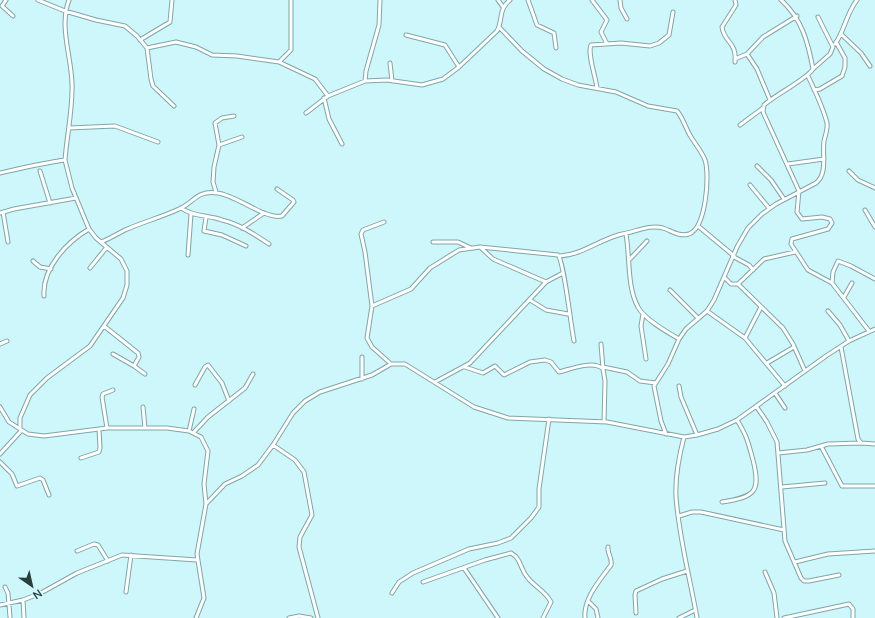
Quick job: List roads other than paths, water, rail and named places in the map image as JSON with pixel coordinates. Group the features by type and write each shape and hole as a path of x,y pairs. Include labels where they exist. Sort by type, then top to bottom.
{"street":[{"path":"6,0 2,6 13,16"},
{"path":"38,0 65,11 124,26 147,48 151,79 154,86 174,106"},
{"path":"0,454 20,430 20,418 30,395 62,366 85,350 123,298 128,279 121,259 101,242 89,229 69,179 65,160 72,84 65,11 69,0"},
{"path":"140,40 170,22 172,0"},
{"path":"279,62 290,50 291,0"},
{"path":"365,81 366,71 378,31 380,0"},
{"path":"498,0 503,7"},
{"path":"306,114 324,98 365,81 392,81 417,85 429,84 443,78 459,67 492,37 499,27 500,14 503,7 510,0"},
{"path":"528,0 537,25 554,33 556,48"},
{"path":"592,0 607,20 601,32 607,44"},
{"path":"620,0 621,8 627,19"},
{"path":"735,0 736,5 722,27 726,37 734,47 735,60 747,54 763,37 797,16"},
{"path":"781,0 797,16 813,69"},
{"path":"740,125 763,108 770,100 808,76 813,69 830,54 833,46 842,34 846,16 857,0"},
{"path":"597,88 589,48 593,44 621,43 650,46 659,43 669,35 673,12"},
{"path":"818,18 833,46"},
{"path":"372,306 411,288 430,268 453,252 480,247 560,256 572,255 595,242 656,227 681,235 689,234 698,226 704,210 707,166 701,152 679,114 673,109 648,106 620,93 578,85 544,70 522,51 499,27"},
{"path":"842,34 870,66"},
{"path":"406,35 445,45 459,67"},
{"path":"147,48 176,42 196,47 212,55 236,56 279,62 315,79 328,96"},
{"path":"814,90 820,89 842,76 846,64 836,42"},
{"path":"747,54 757,69 770,100"},
{"path":"390,63 392,81"},
{"path":"666,434 661,421 656,398 656,382 668,364 679,340 686,329 707,311 716,296 740,242 748,228 769,208 819,181 823,172 827,124 808,76"},
{"path":"324,98 329,119 342,144"},
{"path":"763,108 799,191 797,212 799,216 802,219 822,216 830,219 832,223 828,229 792,239 791,244 795,252 801,257 811,273 832,283 844,296 869,331"},
{"path":"216,192 214,168 219,145 215,123 222,118 234,116"},
{"path":"69,128 116,126 158,142"},
{"path":"219,145 242,137"},
{"path":"788,164 824,158"},
{"path":"0,173 21,169 36,164 65,160"},
{"path":"757,166 771,180 784,199"},
{"path":"40,171 50,203"},
{"path":"849,171 858,180 875,188"},
{"path":"750,184 769,208"},
{"path":"101,242 124,230 181,208 198,195 216,192 231,196 264,213 276,217 282,216 294,202 277,189"},
{"path":"8,242 1,212 76,198"},
{"path":"181,208 191,214 225,220 248,230 269,244"},
{"path":"865,210 875,227"},
{"path":"242,228 264,213"},
{"path":"188,255 191,214"},
{"path":"206,217 204,231 222,235 246,246"},
{"path":"384,222 361,232 372,306 368,338 372,347 390,364"},
{"path":"698,226 734,257 749,265 753,270"},
{"path":"44,296 45,282 66,245 89,229"},
{"path":"626,234 633,290 638,308 643,314 679,340"},
{"path":"630,259 647,241"},
{"path":"433,242 458,242 471,248"},
{"path":"90,268 107,247"},
{"path":"480,247 493,258 516,268 531,277 546,282"},
{"path":"724,277 731,284 738,284 760,262 769,257 795,252"},
{"path":"560,256 568,314 574,341"},
{"path":"33,261 40,267 51,269"},
{"path":"832,283 833,272 838,261 875,279"},
{"path":"435,382 465,367 478,356 546,282 563,272"},
{"path":"844,296 852,283"},
{"path":"738,284 783,328 805,371"},
{"path":"670,290 698,318"},
{"path":"530,300 546,310 568,314"},
{"path":"745,338 761,308"},
{"path":"707,311 745,338 754,351 767,363 785,386"},
{"path":"828,311 840,325 849,342"},
{"path":"643,314 641,326 646,359"},
{"path":"104,326 138,354 139,357 134,366"},
{"path":"206,504 225,484 242,476 258,465 274,445 293,413 305,401 320,392 362,379 390,364 404,364 474,407 518,420 549,419 604,422 684,437 718,429 737,420 841,347 875,329"},
{"path":"0,344 7,341"},
{"path":"601,344 605,381 604,422"},
{"path":"767,363 794,347"},
{"path":"841,347 854,423 861,443"},
{"path":"113,354 145,374"},
{"path":"362,357 362,379"},
{"path":"465,367 483,373 495,366 504,375 530,362 546,360 551,362 559,372 593,365 627,372 640,381 656,382"},
{"path":"195,385 205,367 208,365 222,383 229,401"},
{"path":"193,433 208,417 245,388 253,374"},
{"path":"679,386 680,397 697,435"},
{"path":"107,428 102,397 103,394 113,390"},
{"path":"775,393 785,408"},
{"path":"756,406 775,436 782,486 784,530 790,552 801,578 804,581 839,575"},
{"path":"0,407 9,422 28,434 44,436 107,428 145,428 189,431 201,437 208,451 204,484 206,504 197,560 204,598 196,618"},
{"path":"143,407 145,428"},
{"path":"189,431 194,409"},
{"path":"392,593 399,582 413,573 469,549 498,543 511,538 531,518 539,506 539,489 549,419"},
{"path":"722,502 749,494 754,490 757,479 750,442 737,420"},
{"path":"81,458 99,452 99,429"},
{"path":"684,437 677,476 676,496 687,571 697,618"},
{"path":"778,453 807,450 828,444 875,444"},
{"path":"274,445 295,460 304,472 312,508 312,515 300,537 299,547 318,618"},
{"path":"821,446 842,486 875,486"},
{"path":"0,462 12,474 17,486 40,478 43,480 49,495"},
{"path":"782,486 825,483"},
{"path":"679,516 692,512 701,512 762,527 784,530"},
{"path":"77,551 94,544 98,545 108,561"},
{"path":"585,618 588,601 591,594 611,565 612,560 608,552 608,547"},
{"path":"795,562 828,554 875,551"},
{"path":"423,582 509,553 514,555 519,561 524,574 551,602 543,618"},
{"path":"0,605 9,604 41,594 77,573 122,555 197,560"},
{"path":"126,592 131,555"},
{"path":"464,568 498,618"},
{"path":"636,613 636,591 662,579 687,571"},
{"path":"764,572 774,593 777,618"},
{"path":"5,587 10,617"},
{"path":"23,600 24,618"},
{"path":"588,601 596,609 598,618"},
{"path":"784,618 848,604 853,608 854,618"},
{"path":"679,618 695,610"},
{"path":"289,618 299,616 311,618"}]}
